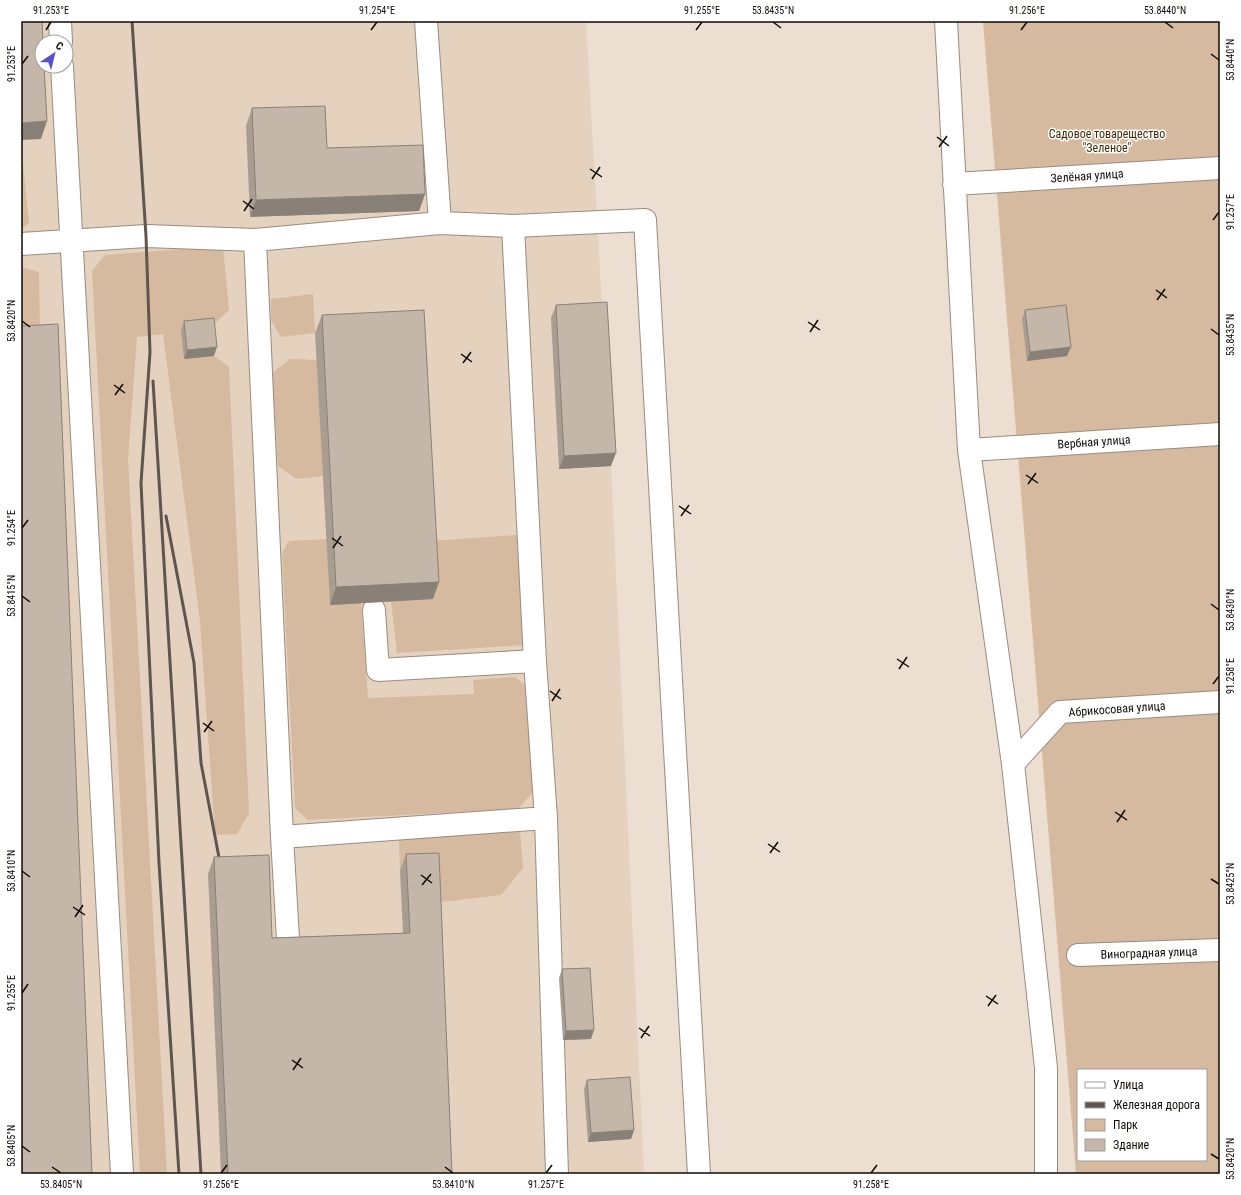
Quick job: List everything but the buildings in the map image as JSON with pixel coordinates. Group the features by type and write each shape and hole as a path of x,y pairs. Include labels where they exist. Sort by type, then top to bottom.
{"street":[{"path":"60,21 61,34"},
{"path":"426,21 440,224"},
{"path":"946,21 969,450 1013,764 1046,1068 1046,1174"},
{"path":"63,74 73,241 122,1174"},
{"name":"Зелёная улица","path":"954,184 1220,168"},
{"path":"21,244 146,236 255,240 440,224 513,226 645,220 699,1174"},
{"path":"513,226 535,661 546,818 557,1174"},
{"path":"255,240 288,939"},
{"name":"Вербная улица","path":"969,450 1220,434"},
{"path":"374,610 378,670 535,661"},
{"name":"Абрикосовая улица","path":"1013,764 1060,712 1220,702"},
{"path":"282,837 546,818"},
{"name":"Виноградная улица","path":"1078,955 1220,950"}],"shaded area":[{"path":"21,21 586,21 611,466 644,1174 21,1174"}],"green space":[{"name":"Садовое товарещество \"Зеленое\"","path":"983,21 1220,21 1220,1174 1076,1174"},
{"path":"21,144 29,223 21,229"},
{"path":"223,246 229,310 211,327 214,356 229,367 249,813 237,834 215,835 200,621 163,334 137,337 128,459 167,1174 140,1174 92,271 105,255"},
{"path":"21,267 39,272 40,339 21,340"},
{"path":"313,294 315,333 281,337 271,320 271,299"},
{"path":"290,359 317,360 323,476 297,479 278,466 272,373"},
{"path":"517,535 525,645 397,653 391,601 430,541"},
{"path":"327,539 330,604 361,603 368,698 474,694 473,680 515,677 530,689 533,792 518,809 308,820 295,808 282,553 289,541"},
{"path":"520,831 523,868 501,895 433,903 432,870 400,871 399,840"}],"railway":[{"path":"132,21 146,236 150,352 141,483 159,863 179,1174"},
{"path":"153,381 201,1174"},
{"path":"166,516 194,663 201,763 221,868"}]}
